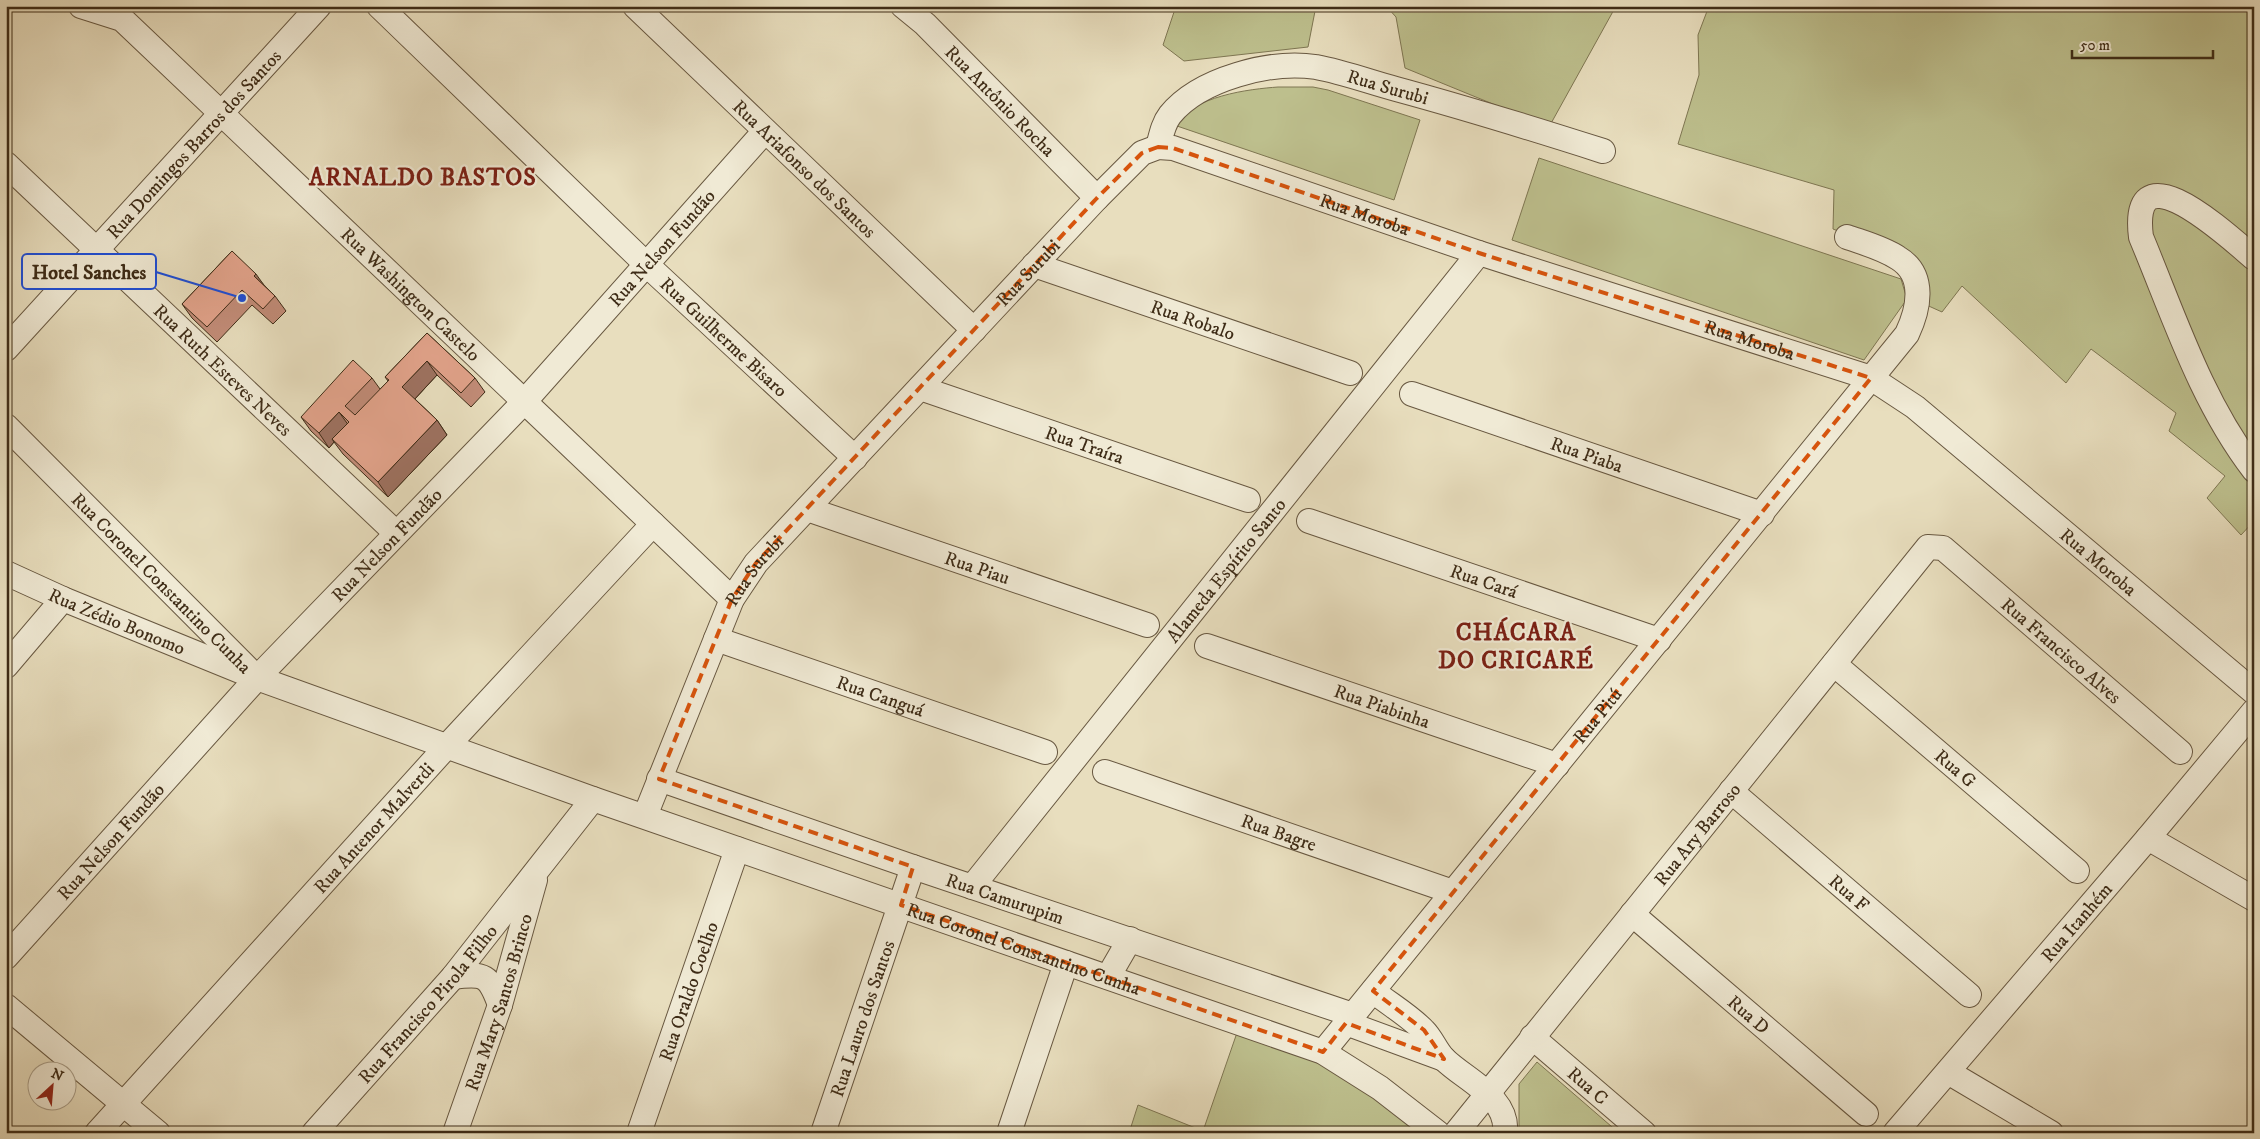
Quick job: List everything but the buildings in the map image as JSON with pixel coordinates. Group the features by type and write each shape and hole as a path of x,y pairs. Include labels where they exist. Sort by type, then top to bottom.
{"street":[{"name":"Rua Washington Castelo","path":"81,6 122,20 732,599"},
{"name":"Rua Domingos Barros dos Santos","path":"6,349 319,6"},
{"name":"Rua Guilherme Bisaro","path":"378,6 647,265 855,458"},
{"name":"Rua Ariafonso dos Santos","path":"635,6 974,330"},
{"name":"Rua Antônio Rocha","path":"903,6 924,24 1097,198"},
{"name":"Rua Surubi","path":"645,816 732,599 756,563 1097,198 1142,153 1158,147 1163,128 1169,117 1192,96 1208,87 1251,70 1283,66 1316,67 1509,121 1603,151"},
{"name":"Rua Nelson Fundão","path":"6,957 257,678 396,532 524,402 766,131"},
{"name":"Rua Moroba","path":"1158,147 1174,148 1479,253 1871,378 1915,407 2254,692"},
{"name":"Rua Ruth Esteves Neves","path":"6,164 396,532"},
{"path":"2254,258 2203,215 2184,203 2166,196 2152,196 2142,204 2138,219 2144,246 2207,394 2224,427 2254,470"},
{"name":"Rua Pitú","path":"1323,1052 1907,334 1919,303 1918,288 1909,268 1898,258 1848,236"},
{"name":"Alameda Espírito Santo","path":"972,887 1479,253"},
{"name":"Rua Robalo","path":"1034,265 1350,373"},
{"name":"Rua Traíra","path":"920,388 1248,500"},
{"name":"Rua Piaba","path":"1412,394 1762,514"},
{"name":"Rua Coronel Constantino Cunha","path":"6,426 257,678 593,799 1323,1052 1380,1088 1438,1133"},
{"name":"Rua Piau","path":"807,509 1147,625"},
{"name":"Rua Cará","path":"1309,521 1659,640"},
{"name":"Rua Antenor Malverdi","path":"97,1133 447,746 653,524"},
{"name":"Rua Ary Barroso","path":"1456,1133 1486,1093 1928,547 1943,548"},
{"name":"Rua Francisco Alves","path":"1943,548 2180,752"},
{"name":"Rua Zédio Bonomo","path":"6,573 63,599 257,678"},
{"path":"6,666 63,599"},
{"name":"Rua Canguá","path":"716,639 1045,752"},
{"name":"Rua Piabinha","path":"1208,646 1556,765"},
{"name":"Rua G","path":"1834,664 2077,871"},
{"name":"Rua Itanhém","path":"1895,1133 2251,718"},
{"name":"Rua Bagre","path":"1105,772 1453,892"},
{"name":"Rua Camurupim","path":"659,779 972,887 1130,939 1350,1019 1444,1059"},
{"name":"Rua F","path":"1731,791 1969,995"},
{"path":"538,871 593,799"},
{"path":"2148,838 2254,899"},
{"name":"Rua Oraldo Coelho","path":"639,1133 737,849"},
{"name":"Rua Lauro dos Santos","path":"823,1133 914,867"},
{"name":"Rua Francisco Pirola Filho","path":"314,1133 453,977 538,871"},
{"name":"Rua Mary Santos Brinco","path":"455,1133 500,1005 538,871"},
{"name":"Rua D","path":"1632,914 1866,1114"},
{"path":"1108,977 1130,939"},
{"path":"1009,1133 1066,963"},
{"path":"453,977 476,974 492,983 500,1005"},
{"path":"1373,991 1424,1030 1444,1059 1486,1093 1500,1108 1506,1127 1505,1133"},
{"path":"6,1006 158,1133"},
{"name":"Rua C","path":"1532,1036 1644,1133"},
{"path":"1948,1072 2051,1133"}],"highlighted area":[{"path":"1158,147 1173,148 1479,253 1871,378 1373,991 1424,1030 1444,1059 1346,1023 1323,1052 901,905 913,867 659,779 732,599 756,563 1097,198 1142,153"}],"green space":[{"path":"1176,6 1316,6 1308,47 1184,61 1163,45"},
{"path":"1386,6 1616,6 1549,127 1405,68 1396,17"},
{"path":"1709,6 2254,6 2254,521 2241,535 2207,498 2225,476 2169,431 2176,413 2091,349 2066,383 1962,286 1942,312 1922,303 1914,271 1869,243 1833,229 1834,190 1678,144 1699,75 1698,35"},
{"path":"1278,87 1313,87 1328,90 1420,120 1394,200 1177,126 1184,116 1207,101 1237,92"},
{"path":"1539,158 1901,279 1907,299 1864,360 1512,240"},
{"path":"1240,1024 1338,1066 1423,1133 1129,1133 1138,1105 1203,1131"},
{"path":"1537,1062 1619,1133 1519,1133 1519,1084"}],"place":[{"name":"Hotel Sanches","path":"242,298"}],"district":[{"name":"ARNALDO BASTOS","path":"423,177"},
{"name":"CHÁCARA DO CRICARÉ","path":"1516,646"}]}
